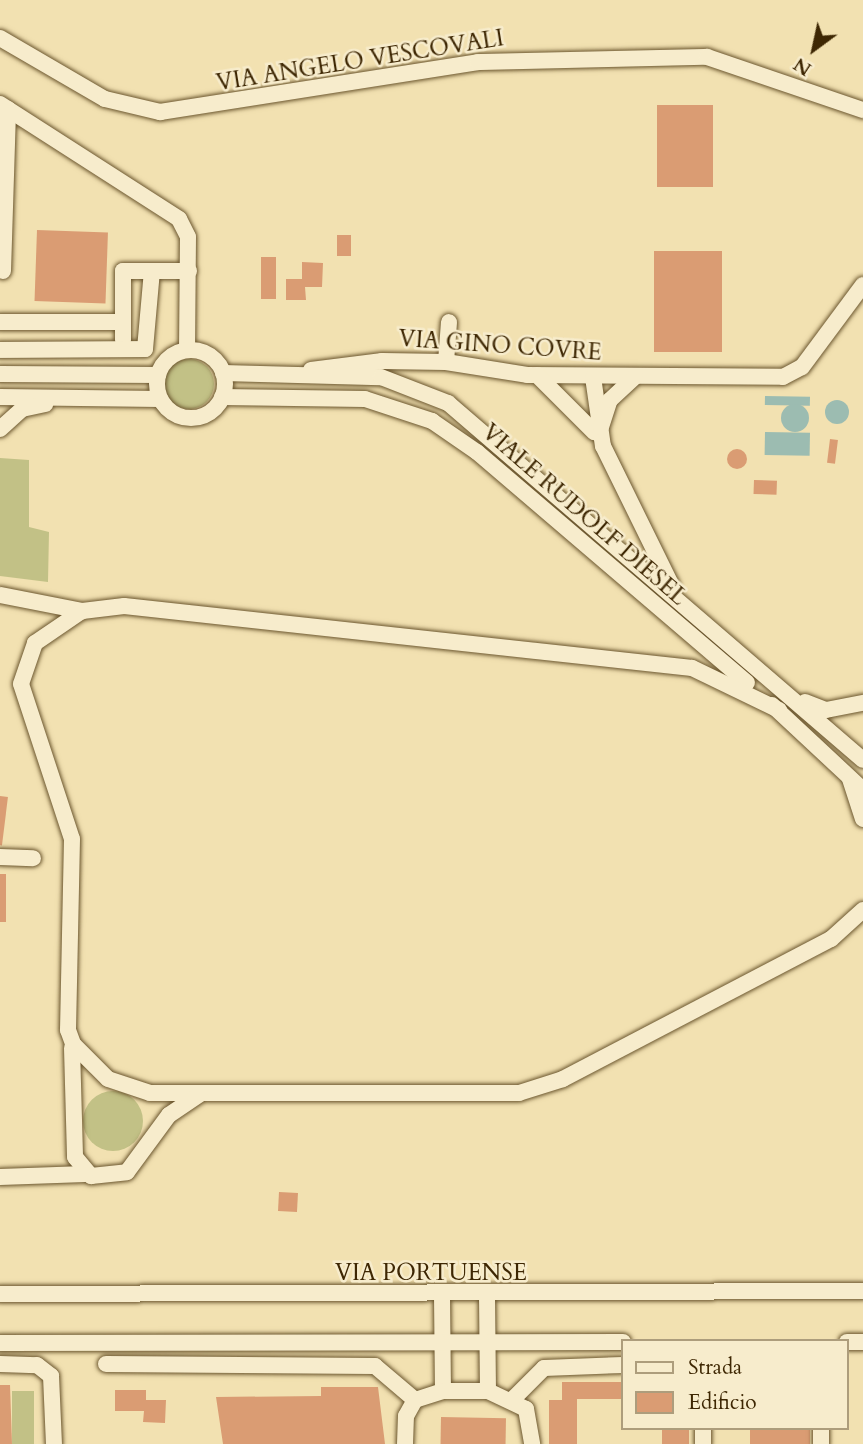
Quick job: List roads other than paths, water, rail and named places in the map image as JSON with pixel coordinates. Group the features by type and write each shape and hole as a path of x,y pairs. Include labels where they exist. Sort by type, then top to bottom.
{"street":[{"name":"VIA ANGELO VESCOVALI","path":"0,38 105,99 160,113 478,62 707,57 863,110"},
{"path":"3,271 4,107"},
{"path":"4,107 160,202 188,237 187,350"},
{"path":"123,340 123,271 189,271"},
{"path":"4,343 140,351 151,341 152,271"},
{"name":"VIA GINO COVRE","path":"299,374 345,361 446,362 537,375 593,377 795,373 863,285"},
{"path":"4,343 6,322 123,322"},
{"path":"446,362 449,322"},
{"path":"4,343 151,341"},
{"path":"0,397 160,399 187,418 208,413 222,397 223,373 209,355 187,350 169,358 158,375 160,399"},
{"name":"VIALE RUDOLF DIESEL","path":"223,373 381,377 448,403 676,594 863,760"},
{"path":"0,374 158,375"},
{"path":"537,375 572,404 603,446 676,594"},
{"path":"593,377 603,446"},
{"path":"603,446 604,408 635,377"},
{"path":"0,429 25,408 89,397"},
{"name":"VIALE RUDOLF DIESEL","path":"222,397 372,400 442,427 779,710 863,790"},
{"path":"0,596 82,611 124,606 692,668 779,710"},
{"path":"82,611 35,643 21,684 72,839 68,1030 76,1072 75,1157 85,1174"},
{"path":"784,688 822,710 863,703"},
{"path":"848,774 863,819"},
{"path":"0,857 33,858"},
{"path":"68,1030 85,1061 120,1086 200,1094 498,1095 538,1089 831,939 863,910"},
{"path":"0,1177 127,1172 169,1115 200,1094"},
{"name":"VIA PORTUENSE","path":"0,1294 487,1296 863,1292"},
{"path":"442,1296 445,1342 443,1391"},
{"path":"487,1296 488,1391"},
{"path":"0,1343 622,1342"},
{"path":"0,1364 37,1365 51,1376 54,1444"},
{"path":"106,1364 375,1366 415,1400"},
{"path":"513,1399 544,1368 622,1365"},
{"path":"405,1444 406,1416 415,1400 443,1391 488,1391 513,1399 529,1415 532,1444"}],"water":[{"path":"765,396 810,397 810,406 765,405"},
{"path":"837,400 845,404 849,412 845,420 837,424 829,420 825,412 829,404"},
{"path":"795,404 805,408 809,418 805,428 795,432 785,428 781,418 785,408"},
{"path":"765,432 810,433 810,456 765,455"}]}
